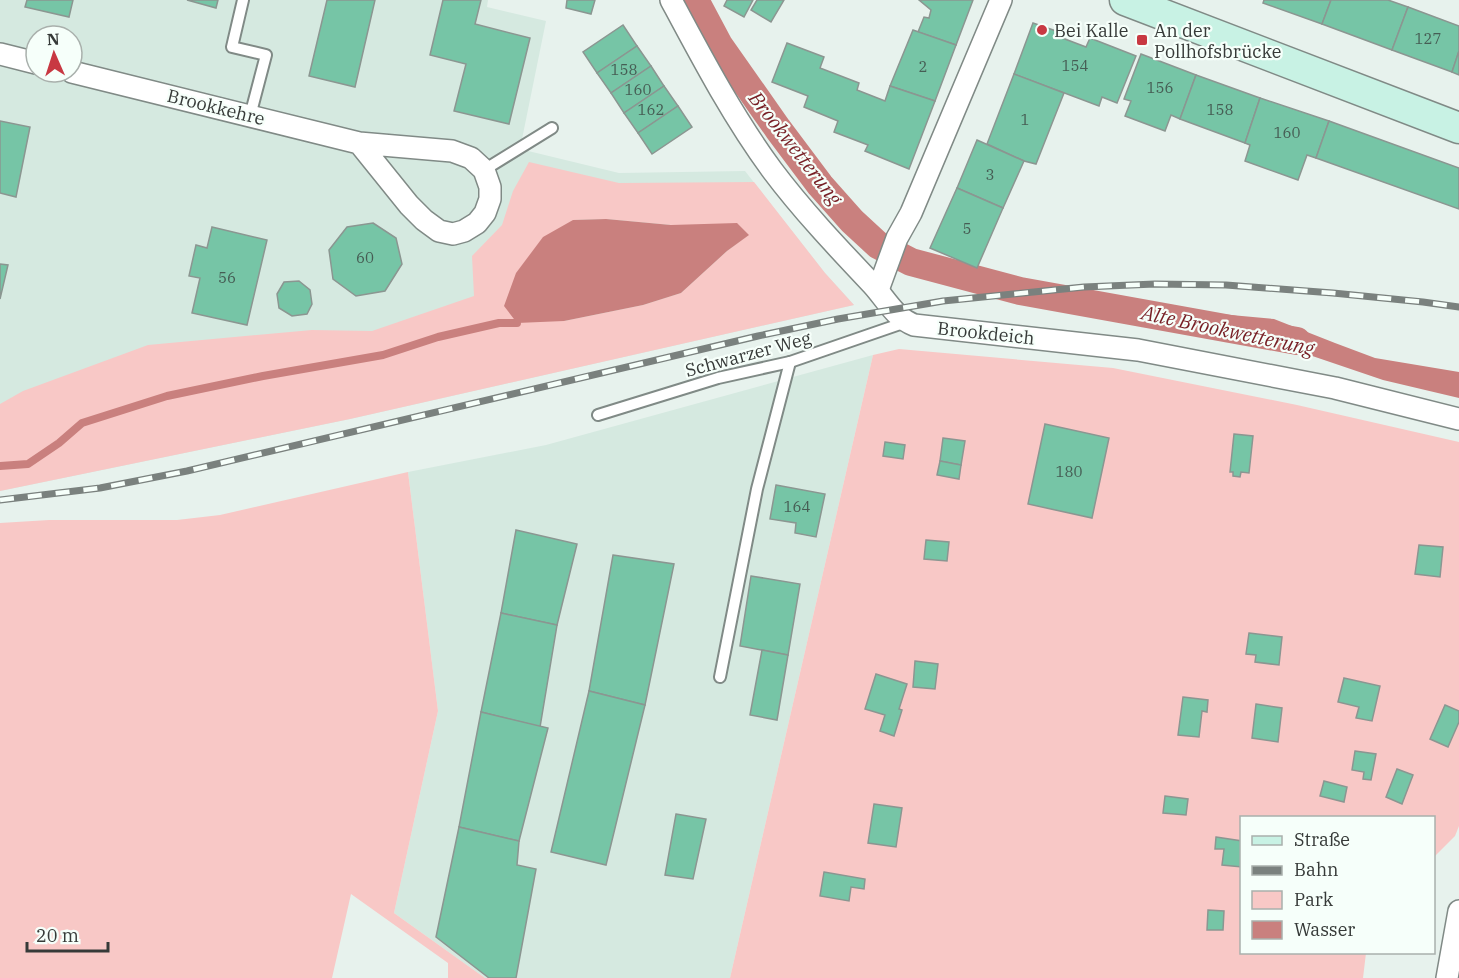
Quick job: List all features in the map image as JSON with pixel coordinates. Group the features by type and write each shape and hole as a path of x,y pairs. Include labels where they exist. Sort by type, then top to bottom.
{"main road":[{"path":"1125,0 1459,128"}],"street":[{"path":"671,0 722,94 771,168 844,255 878,290 892,310 906,322"},
{"path":"878,290 897,238 911,213 1001,0"},
{"path":"0,54 24,60"},
{"name":"Brookkehre","path":"84,75 359,143 452,151 471,158 484,170"},
{"path":"359,143 424,220 440,231 453,234 464,231 477,223 485,213 490,199 490,187 484,170"},
{"name":"Brookdeich","path":"906,322 914,325 1138,350 1335,388 1459,419"},
{"path":"1447,978 1459,911"}],"lane":[{"path":"243,0 232,47 266,55 250,116"},
{"path":"484,170 552,128"},
{"name":"Schwarzer Weg","path":"598,415 718,378 790,362 906,322"},
{"path":"720,677 757,489 790,362"}],"shaded area":[{"path":"0,0 488,0 487,7 546,21 520,149 619,173 745,171 825,273 854,305 350,419 0,491"},
{"path":"873,355 730,978 485,978 394,913 438,711 408,472 546,445"}],"green space":[{"path":"529,162 619,183 754,182 825,273 854,305 350,419 0,491 0,404 23,391 148,345 312,330 372,331 474,296 472,256 502,225 513,191","holes":["606,219 748,235 681,293 643,305 564,321 573,220"]},
{"path":"899,349 1113,368 1297,405 1459,442 1459,826 1455,836 1435,856 1435,816 1240,816 1240,954 1366,954 1363,978 730,978 873,355"},
{"path":"408,472 438,711 394,913 485,978 448,978 448,963 351,894 332,978 0,978 0,523 49,520 177,520 220,515"}],"water":[{"path":"606,219 671,225 737,223 749,235 727,251 681,293 643,305 564,321 517,323 504,306 516,273 543,237 573,220"},
{"path":"1220,314 1274,319 1375,358 1459,372 1459,398 1383,380 1277,344"}],"building":[{"path":"27,0 73,0 69,17 25,7"},
{"path":"187,0 218,0 216,8"},
{"path":"327,0 375,0 355,87 309,76"},
{"path":"443,0 481,0 475,24 530,38 509,124 454,111 466,64 430,55"},
{"path":"567,0 595,0 591,14 566,8"},
{"path":"727,0 753,0 744,17 724,6"},
{"path":"757,0 784,0 771,22 751,10"},
{"path":"919,0 973,0 956,45 918,32 924,17 929,18 931,10"},
{"path":"1264,0 1331,0 1322,24 1263,3"},
{"path":"1331,0 1388,0 1408,7 1392,50 1322,24"},
{"path":"1408,7 1459,26 1459,51 1452,72 1392,50"},
{"path":"1033,23 1059,32 1057,36 1086,47 1090,38 1136,56 1117,103 1102,97 1099,106 1014,74"},
{"path":"623,25 637,46 597,73 583,52"},
{"path":"913,30 956,45 935,101 890,86"},
{"path":"787,43 824,57 820,68 859,83 857,90 885,101 890,86 935,101 909,169 865,151 868,145 834,132 838,121 804,107 808,96 772,82"},
{"path":"637,46 651,66 611,93 597,73"},
{"path":"1459,51 1459,75 1452,72"},
{"path":"1141,54 1196,75 1180,119 1171,115 1165,131 1125,116 1131,101 1124,99"},
{"path":"651,66 664,86 624,113 611,93"},
{"path":"1014,74 1064,93 1036,164 987,144"},
{"path":"1196,75 1260,98 1245,143 1180,119"},
{"path":"664,86 678,106 638,133 624,113"},
{"path":"1260,98 1329,121 1316,158 1307,155 1298,180 1245,161 1250,145 1245,143"},
{"path":"678,106 692,127 652,154 638,133"},
{"path":"0,121 30,127 16,197 0,193"},
{"path":"1329,121 1459,168 1459,209 1316,158"},
{"path":"977,140 1024,161 1003,208 957,188"},
{"path":"957,188 1003,208 977,268 930,248"},
{"path":"373,223 396,238 402,264 385,291 356,296 333,279 329,250 347,227"},
{"path":"212,227 267,240 247,325 192,313 200,278 189,276 196,245 207,248"},
{"path":"0,264 8,265 0,299"},
{"path":"299,281 310,290 312,304 307,314 292,316 279,308 277,294 284,282"},
{"path":"1045,424 1109,438 1092,518 1028,504"},
{"path":"1234,434 1253,436 1249,473 1241,472 1240,477 1233,476 1233,472 1230,472"},
{"path":"943,438 965,441 961,465 940,461"},
{"path":"885,442 905,445 903,459 883,456"},
{"path":"940,461 961,465 959,479 937,475"},
{"path":"776,485 825,494 816,537 795,533 796,523 770,519"},
{"path":"516,530 577,544 557,625 501,613"},
{"path":"926,540 949,542 947,561 924,559"},
{"path":"1419,545 1443,547 1440,577 1415,574"},
{"path":"613,555 674,564 645,705 589,691"},
{"path":"751,576 800,584 788,655 740,646"},
{"path":"501,613 557,625 540,727 481,712"},
{"path":"1249,633 1282,637 1279,665 1255,662 1256,655 1246,654"},
{"path":"762,650 788,655 777,720 750,715"},
{"path":"915,661 938,664 935,689 913,687"},
{"path":"876,674 907,684 894,736 880,731 885,715 865,709"},
{"path":"1344,678 1380,686 1372,721 1356,718 1359,707 1338,702"},
{"path":"589,691 645,705 606,865 551,852"},
{"path":"1183,697 1208,700 1207,712 1202,711 1199,737 1178,735"},
{"path":"1256,704 1282,708 1278,742 1252,738"},
{"path":"1445,705 1459,711 1459,722 1448,747 1430,739"},
{"path":"481,712 548,728 519,841 459,827"},
{"path":"1355,751 1376,754 1371,780 1363,779 1364,772 1352,770"},
{"path":"1397,769 1413,775 1402,804 1386,797"},
{"path":"1324,781 1347,787 1344,802 1320,796"},
{"path":"1165,796 1188,799 1186,815 1163,813"},
{"path":"874,804 902,808 896,847 868,843"},
{"path":"676,814 706,819 693,879 665,875"},
{"path":"459,827 519,841 517,865 536,869 516,978 489,978 436,937"},
{"path":"1216,837 1240,841 1240,867 1222,865 1224,849 1215,849"},
{"path":"824,872 865,879 864,889 851,887 849,901 820,896"},
{"path":"1208,910 1224,911 1223,930 1207,930"}],"waterway":[{"name":"Brookwetterung","path":"695,0 719,45 778,129 820,185 852,221 878,245 911,262 1020,291 1297,341"},
{"path":"0,466 28,464 59,443 82,423 167,396 383,355 438,337 499,323 517,323"}],"railway":[{"path":"0,500 100,488 187,471 758,336 838,319 943,301 1084,287 1155,284 1226,285 1333,293 1459,307"}],"place":[{"name":"Bei Kalle","path":"1042,30"},
{"name":"An der Pollhofsbrücke","path":"1142,40"}],"water label":[{"name":"Alte Brookwetterung","path":"1228,330"}]}
